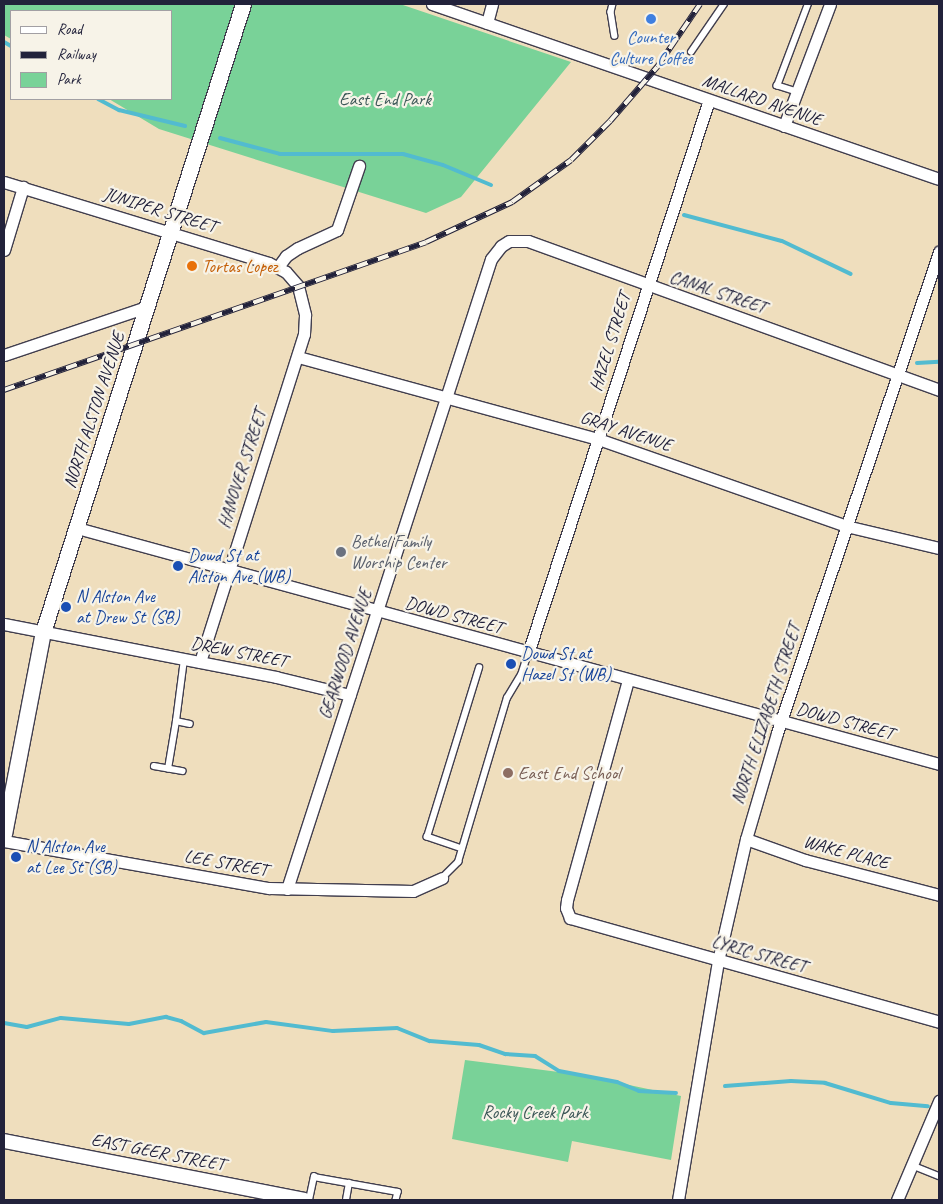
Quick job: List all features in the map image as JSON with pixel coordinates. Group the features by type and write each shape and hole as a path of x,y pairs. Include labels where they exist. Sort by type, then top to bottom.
{"main road":[{"name":"NORTH ALSTON AVENUE","path":"4,834 44,632 242,4"}],"street":[{"name":"MALLARD AVENUE","path":"432,4 939,179"},
{"path":"487,22 492,4"},
{"path":"784,126 830,4"},
{"name":"HAZEL STREET","path":"528,653 708,100"},
{"path":"278,267 286,256 298,248 337,230 359,166"},
{"name":"JUNIPER STREET","path":"4,182 171,231 278,267 298,286"},
{"path":"4,250 23,187"},
{"name":"CANAL STREET","path":"490,259 510,241 528,241 646,286 939,390"},
{"name":"NORTH ELIZABETH STREET","path":"678,1200 718,961 746,839 781,722 939,252"},
{"name":"GEARWOOD AVENUE","path":"287,889 447,399 490,259"},
{"name":"HANOVER STREET","path":"200,662 228,568 298,357 306,324 298,286"},
{"path":"4,355 147,307"},
{"name":"GRAY AVENUE","path":"298,357 598,439 846,526 939,548"},
{"name":"DOWD STREET","path":"77,528 228,568 378,612 939,764"},
{"name":"DREW STREET","path":"4,624 200,662 350,695"},
{"name":"LYRIC STREET","path":"628,680 567,900 566,908 570,918 939,1022"},
{"name":"WAKE PLACE","path":"746,839 805,860 939,895"},
{"name":"LEE STREET","path":"4,841 247,886 287,889 412,892 442,878"},
{"path":"897,1200 914,1166 939,1100"},
{"name":"EAST GEER STREET","path":"4,1141 295,1199"}],"lane":[{"path":"613,4 611,12 615,36"},
{"path":"691,52 724,4"},
{"path":"797,92 777,86 808,4"},
{"path":"442,878 456,864 462,849 507,698 520,675 528,653"},
{"path":"168,768 184,659"},
{"path":"462,849 427,837 479,668"},
{"path":"176,721 190,724"},
{"path":"154,766 183,771"},
{"path":"914,1166 939,1176"},
{"path":"309,1200 314,1177 398,1192 396,1200"},
{"path":"346,1200 349,1183"}],"green space":[{"name":"East End Park","path":"4,4 400,4 571,62 461,197 426,213 159,129 111,100 172,100 172,10 10,10 10,38 4,35"},
{"name":"Rocky Creek Park","path":"465,1060 582,1075 681,1096 671,1160 572,1141 568,1162 452,1139"}],"waterway":[{"path":"4,42 10,45"},
{"path":"100,100 119,110 185,126"},
{"path":"220,138 280,154 403,154 443,165 491,185"},
{"path":"684,215 782,241 851,274"},
{"path":"917,363 939,362"},
{"path":"4,1023 27,1027 61,1018 129,1024 166,1017 181,1021 204,1033 266,1022 333,1031 397,1028 430,1041 479,1045 505,1054 535,1056 559,1071 617,1082 639,1091 676,1093"},
{"path":"725,1086 791,1081 825,1083 891,1103 928,1106"}],"railway":[{"path":"4,390 426,242 512,202 571,160 610,121 657,67 700,4"}],"place":[{"name":"Counter Culture Coffee","path":"651,19"},
{"name":"Tortas Lopez","path":"192,266"},
{"name":"Bethel Family Worship Center","path":"341,552"},
{"name":"Dowd St at Alston Ave (WB)","path":"178,566"},
{"name":"N Alston Ave at Drew St (SB)","path":"66,607"},
{"name":"Dowd St at Hazel St (WB)","path":"511,664"},
{"name":"East End School","path":"508,773"},
{"name":"N Alston Ave at Lee St (SB)","path":"16,857"}]}
